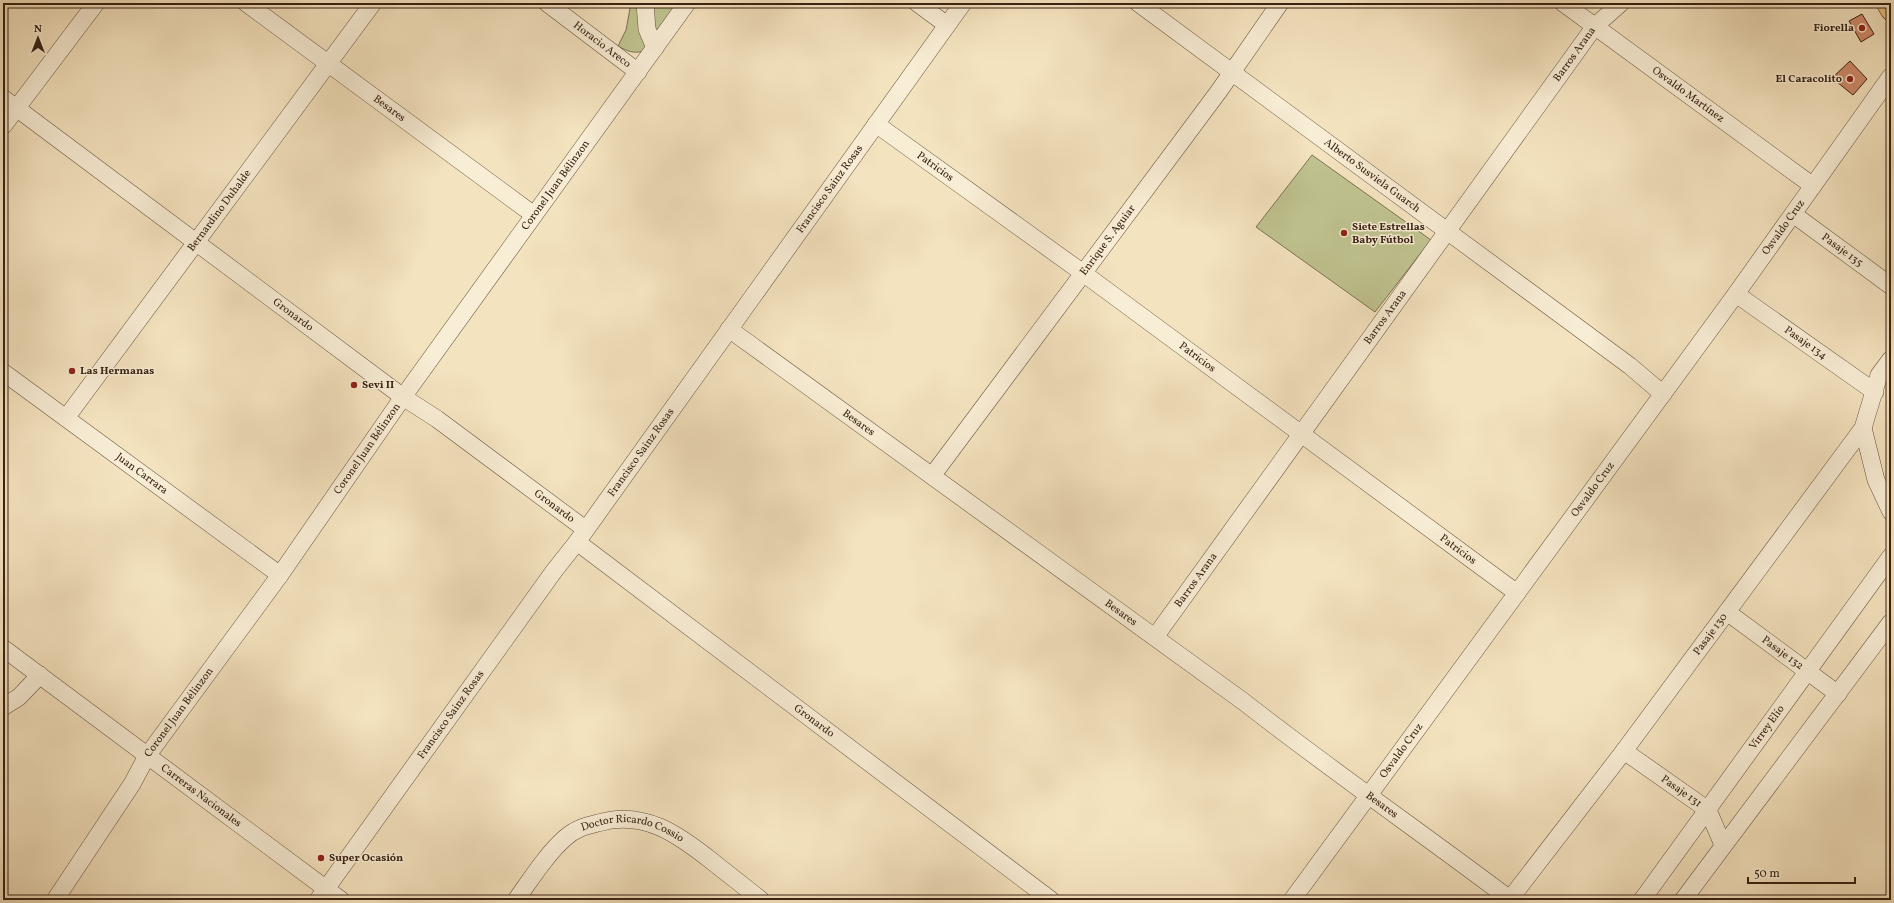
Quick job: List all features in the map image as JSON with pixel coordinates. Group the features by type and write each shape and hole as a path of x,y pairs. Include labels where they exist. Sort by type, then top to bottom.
{"main road":[{"path":"1887,3 1891,10"}],"street":[{"path":"3,126 96,3"},
{"name":"Besares","path":"246,3 534,215"},
{"name":"Bernardino Duhalde","path":"66,418 373,3"},
{"name":"Horacio Areco","path":"547,3 638,72"},
{"path":"645,3 647,29 655,48"},
{"name":"Coronel Juan Bélinzon","path":"56,900 132,784 148,756 280,575 403,397 687,3"},
{"path":"917,3 947,25"},
{"name":"Francisco Sainz Rosas","path":"322,894 963,3"},
{"name":"Alberto Susviela Guarch","path":"1138,3 1630,366 1663,394"},
{"name":"Enrique S. Aguiar","path":"932,476 1232,72 1280,3"},
{"name":"Osvaldo Martínez","path":"1563,3 1813,186"},
{"name":"Barros Arana","path":"1155,637 1595,26 1621,3"},
{"name":"Osvaldo Cruz","path":"1292,900 1736,294 1891,76"},
{"name":"Gronardo","path":"3,98 403,397 437,419 581,536 1051,900"},
{"name":"Patricios","path":"876,124 1083,273 1517,593"},
{"name":"Pasaje 135","path":"1793,214 1891,286"},
{"name":"Pasaje 134","path":"1736,294 1874,392"},
{"name":"Besares","path":"729,329 1244,702 1320,761 1510,900"},
{"name":"Pasaje 130","path":"1510,900 1624,751 1863,428 1879,375 1891,359"},
{"name":"Juan Carrara","path":"3,372 280,575"},
{"path":"1863,428 1876,480 1891,512"},
{"name":"Virrey Elío","path":"1642,900 1891,556"},
{"name":"Pasaje 132","path":"1726,612 1838,694"},
{"path":"1683,900 1891,622"},
{"name":"Carreras Nacionales","path":"3,648 148,756 322,894 341,900"},
{"path":"3,706 19,697 40,676"},
{"name":"Pasaje 131","path":"1624,751 1708,810 1723,845"},
{"name":"Doctor Ricardo Cossio","path":"516,900 533,876 565,838 579,828 604,821 629,819 655,825 682,838 761,900"}],"green space":[{"path":"631,3 679,3 644,51 630,52 618,46 626,30"},
{"name":"Siete Estrellas Baby Fútbol","path":"1312,155 1431,240 1375,312 1256,227"}],"building":[{"name":"Fiorella","path":"1862,14 1874,34 1861,42 1849,21"},
{"name":"El Caracolito","path":"1850,61 1867,79 1853,95 1832,78"}],"place":[{"name":"Fiorella","path":"1862,28"},
{"name":"El Caracolito","path":"1850,79"},
{"name":"Siete Estrellas Baby Fútbol","path":"1344,233"},
{"name":"Las Hermanas","path":"72,371"},
{"name":"Sevi II","path":"354,385"},
{"name":"Super Ocasión","path":"321,858"}]}
